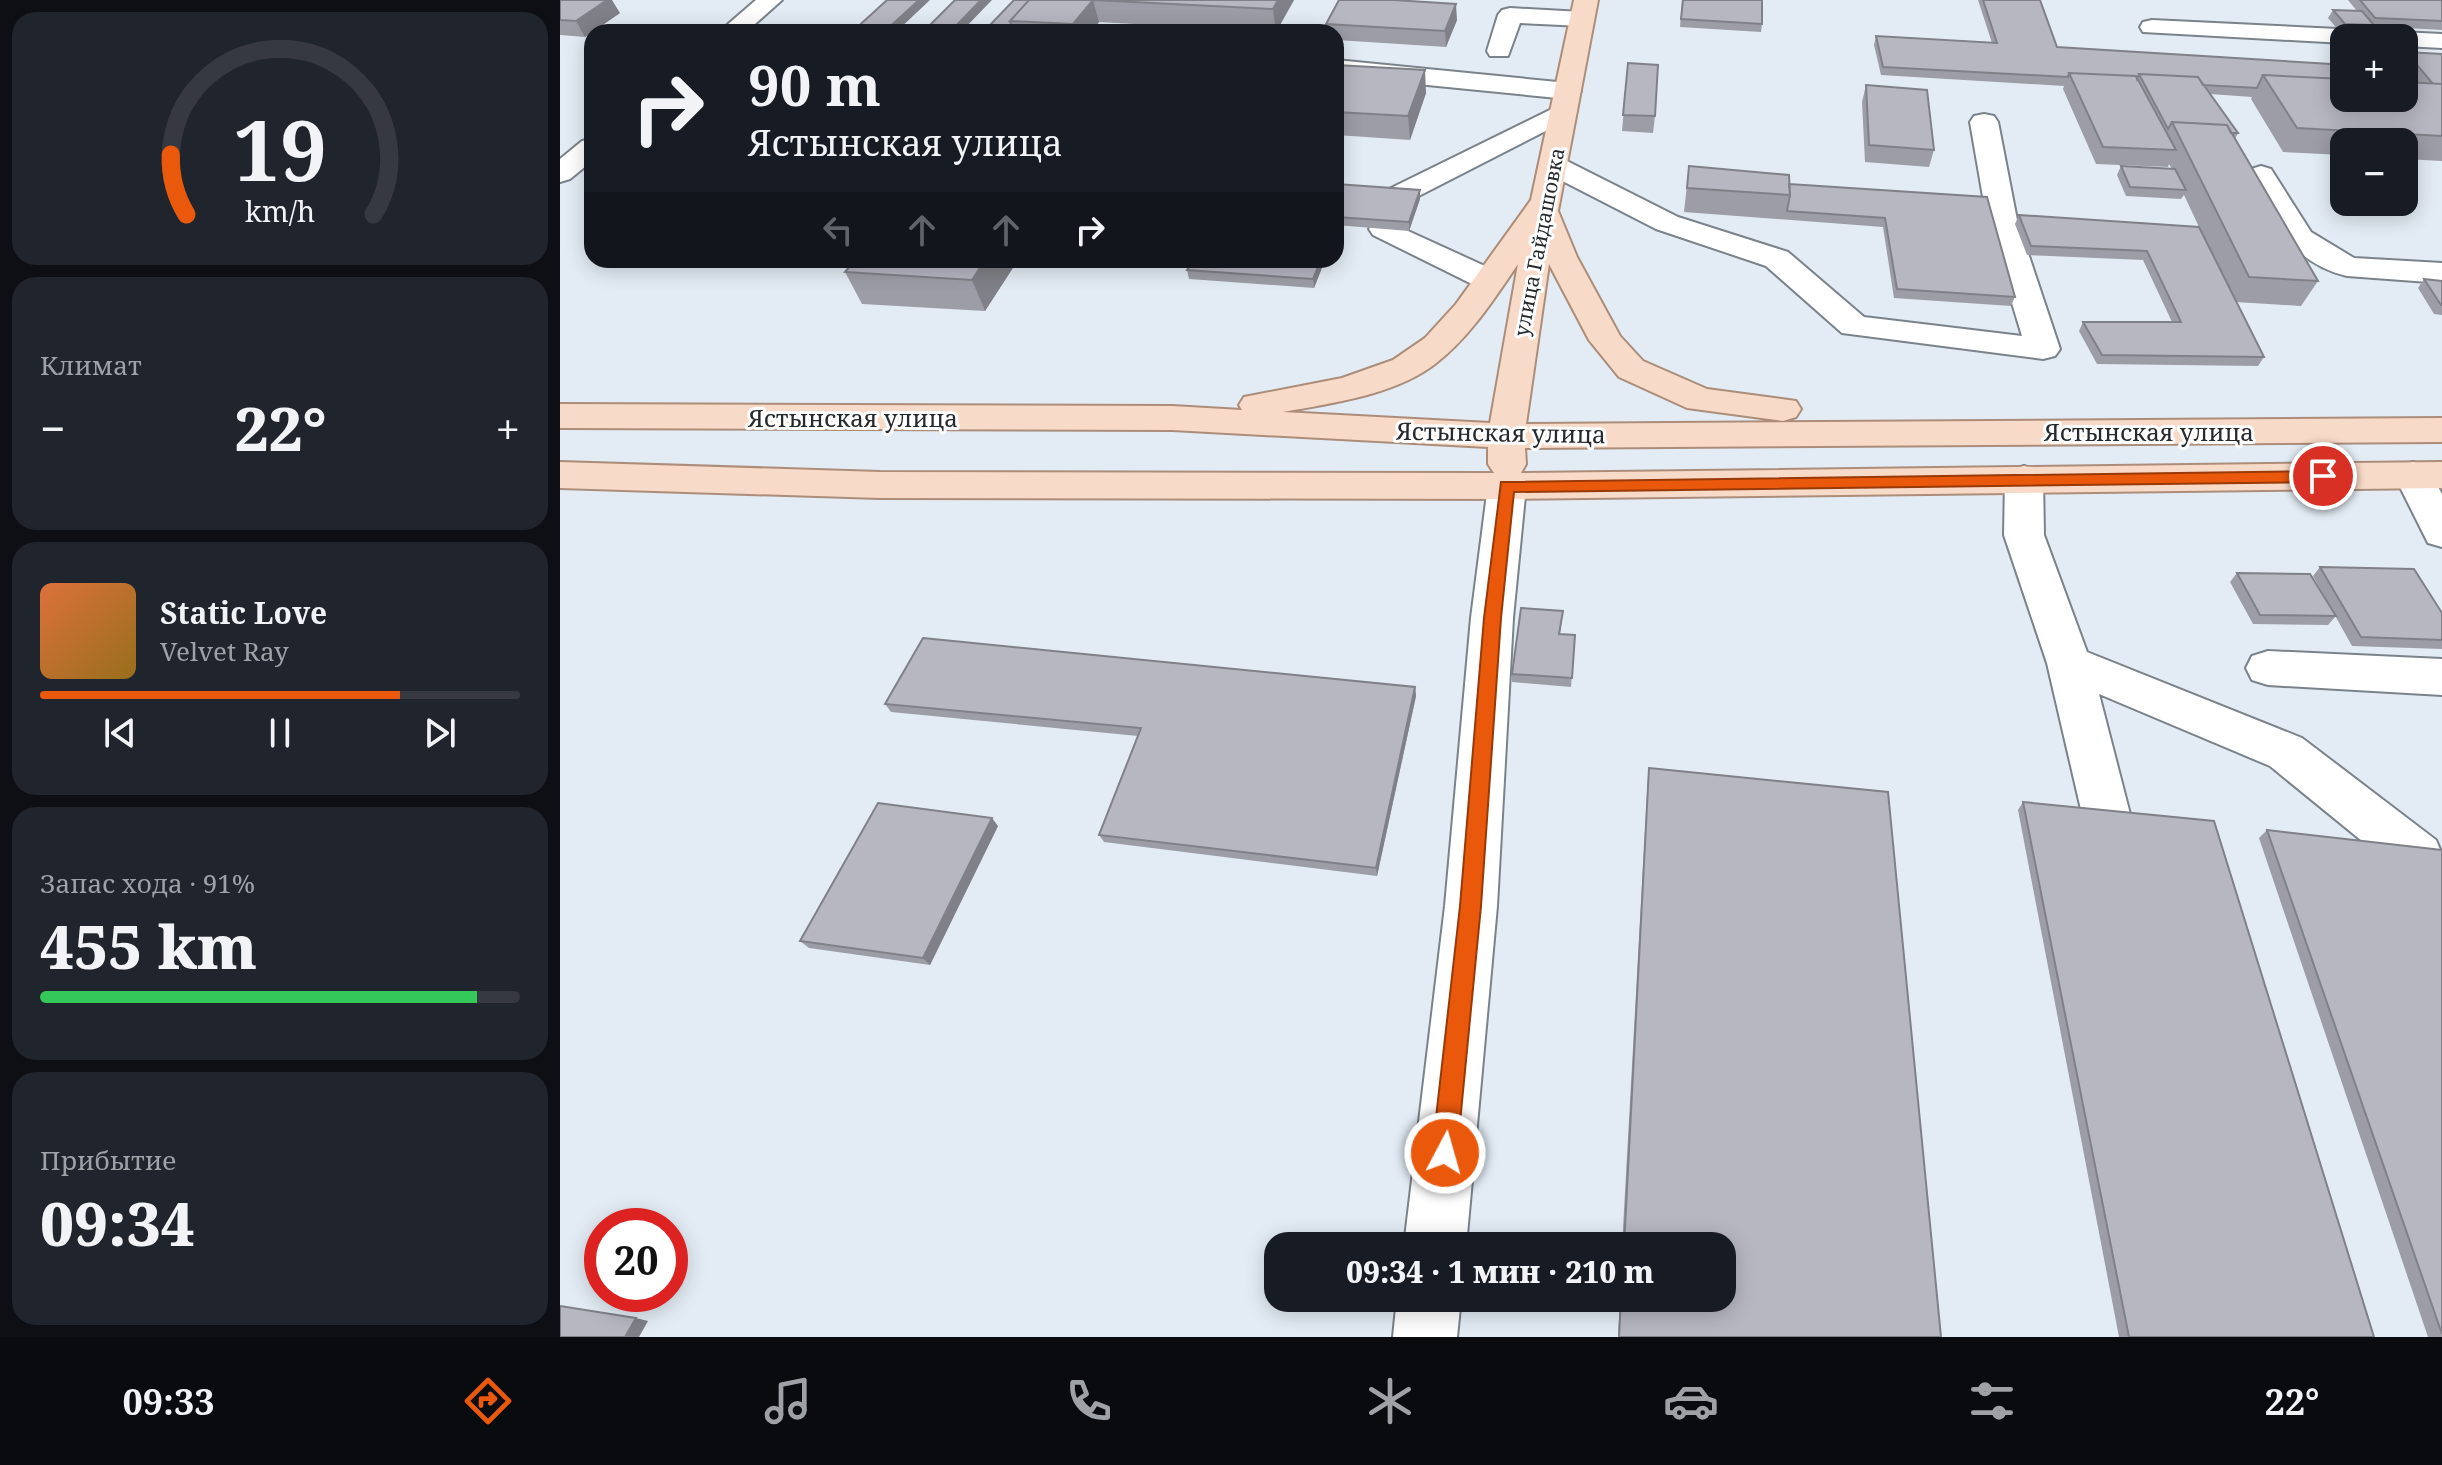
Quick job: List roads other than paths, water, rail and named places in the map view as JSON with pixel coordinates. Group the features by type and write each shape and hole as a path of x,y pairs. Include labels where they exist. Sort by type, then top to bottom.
{"main road":[{"name":"улица Гайдашовка","path":"1507,486 1506,436 1541,206 1553,165 1584,10"},
{"path":"1172,418 1309,397 1376,378 1420,360 1445,337 1541,206"},
{"path":"1541,206 1561,257 1606,340 1631,369 1660,384 1700,400 2014,431"},
{"name":"Ястынская улица","path":"560,416 1172,418 1506,436 2442,430"},
{"name":"Ястынская улица","path":"560,475 896,485 1507,486 2427,475"}],"street":[{"path":"741,24 770,0"},
{"path":"1499,51 1510,15 1584,10"},
{"path":"2152,27 2330,35"},
{"path":"2418,40 2442,41"},
{"path":"1344,69 1566,101"},
{"path":"1395,197 1566,101"},
{"path":"1553,165 1667,223 1777,259 1854,326 2043,349 2002,220 1984,122"},
{"path":"560,173 584,154"},
{"path":"2261,175 2299,238 2347,267 2442,273"},
{"path":"1384,229 1489,280"},
{"path":"2427,475 2442,533"},
{"path":"2024,479 2024,535 2069,663 2107,818"},
{"path":"1436,1232 1471,906 1492,618 1507,486"},
{"path":"2069,663 2286,752 2418,856"},
{"path":"2268,668 2442,677"},
{"path":"1425,1337 1428,1312"}]}
